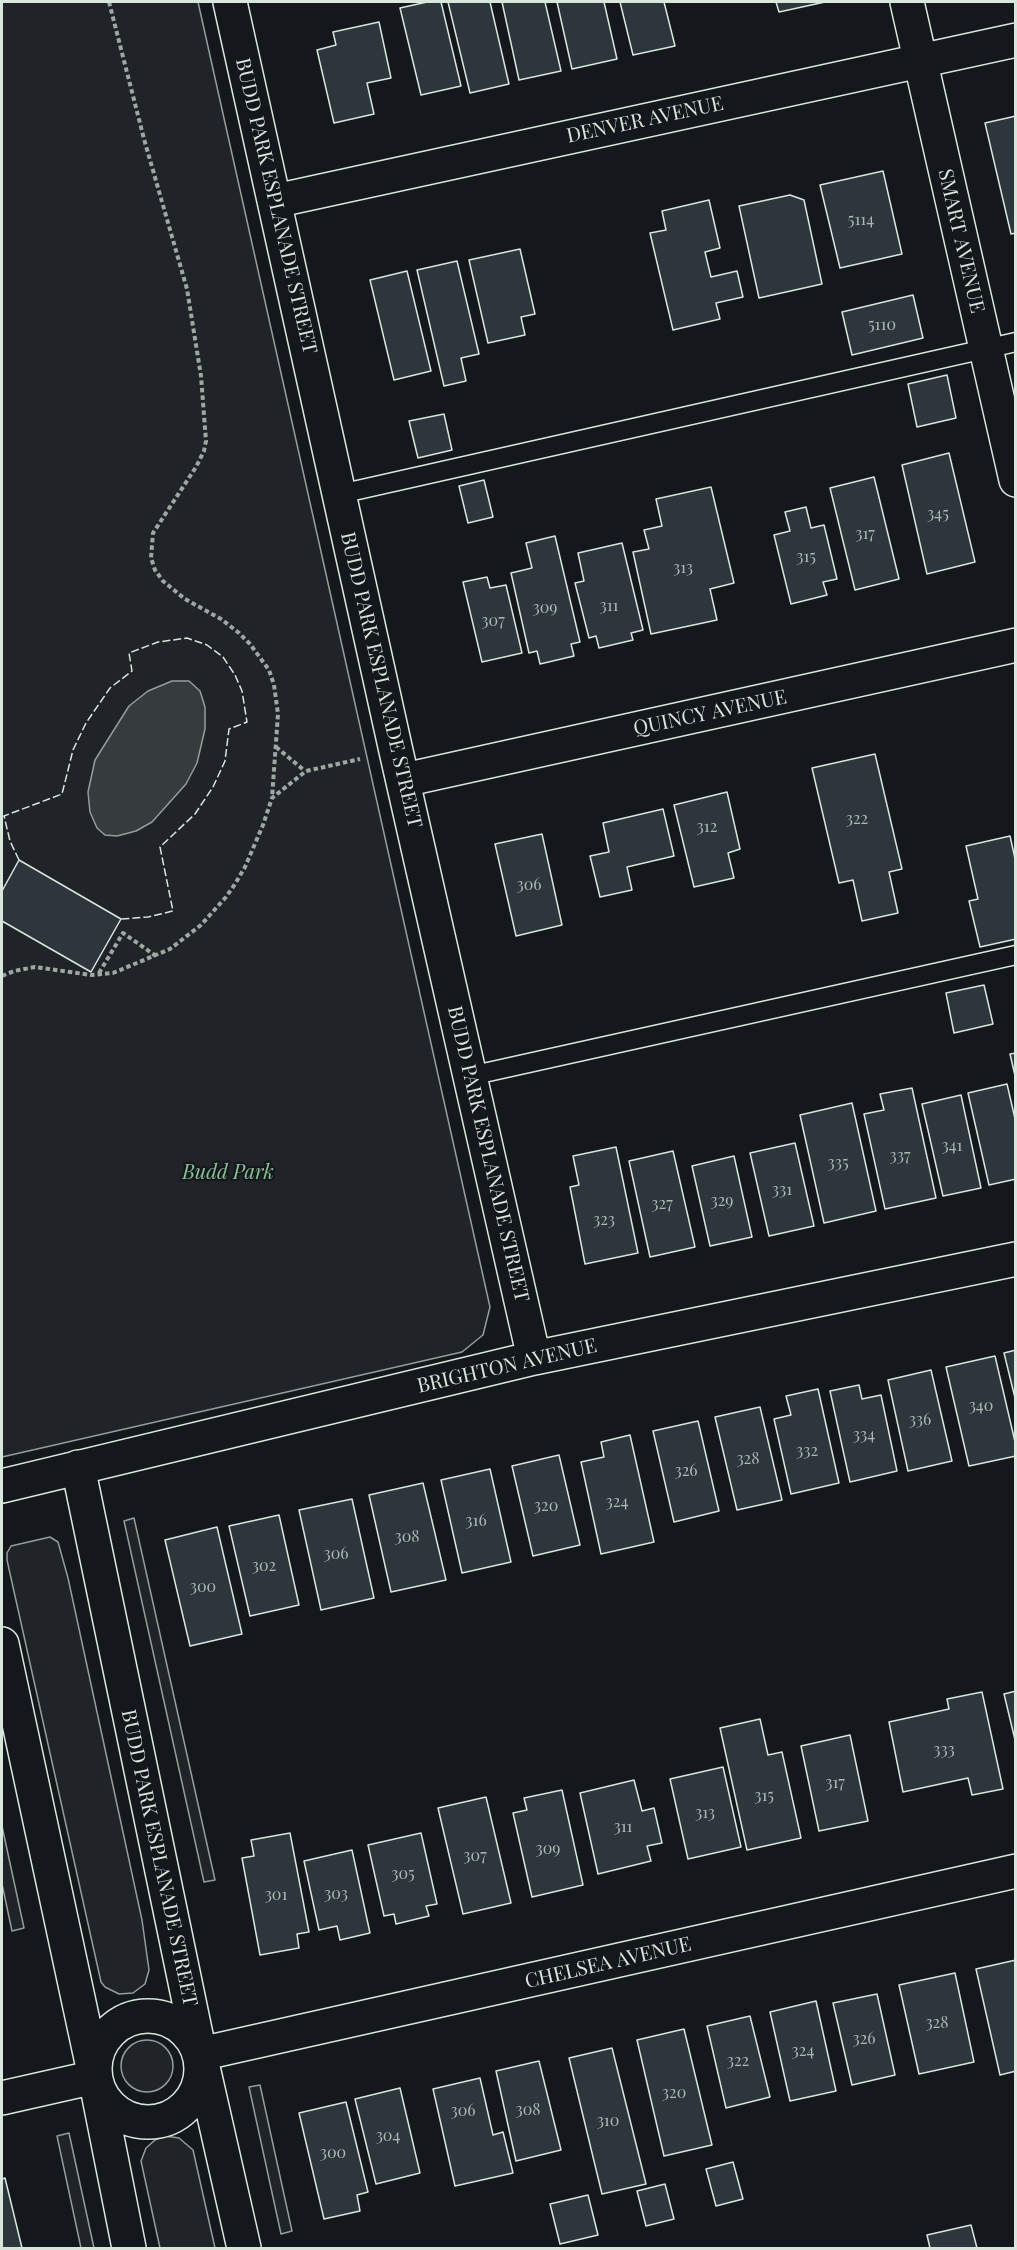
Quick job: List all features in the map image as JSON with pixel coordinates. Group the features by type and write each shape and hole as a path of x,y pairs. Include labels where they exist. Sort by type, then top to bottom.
{"street":[{"name":"BUDD PARK ESPLANADE STREET","path":"230,2 534,1358"},
{"name":"SMART AVENUE","path":"907,2 920,61 1000,345 1016,480"},
{"name":"DENVER AVENUE","path":"275,201 1016,40"},
{"name":"QUINCY AVENUE","path":"404,780 1016,645"},
{"name":"BRIGHTON AVENUE","path":"2,1486 534,1358 1016,1259"},
{"name":"BUDD PARK ESPLANADE STREET","path":"78,1467 200,2054 244,2248"},
{"path":"2,1644 95,2077 129,2248"},
{"name":"CHELSEA AVENUE","path":"200,2054 1016,1871"},
{"path":"136,2017 163,2018 186,2031 200,2054 200,2084 185,2109 159,2122 130,2121 107,2104 95,2077 97,2051 112,2029 136,2017"},
{"path":"2,2098 95,2077"}],"lane":[{"path":"340,494 1000,345"},
{"path":"470,1076 1016,955"}],"path":[{"path":"2,976 14,971 35,968 77,974 113,973 170,949 192,932 226,897 245,867 272,798 278,714 277,698 269,670 239,633 173,591 155,570 151,558 153,533 196,467 206,441 201,376 188,290 144,139 110,2"},
{"path":"276,747 306,771"},
{"path":"272,798 306,771 368,758"},
{"path":"98,974 123,933 156,956"}],"green space":[{"name":"Budd Park","path":"2,2 198,2 490,1307 483,1335 462,1352 2,1457"},
{"path":"134,1518 215,1880 204,1882 124,1521"},
{"path":"50,1537 58,1542 68,1578 142,1920 149,1970 145,1984 133,1993 119,1994 105,1987 101,1982 7,1560 7,1553 11,1546"},
{"path":"2,1826 24,1928 12,1931 2,1884"},
{"path":"147,2040 157,2042 165,2048 171,2056 173,2066 171,2076 165,2084 157,2090 147,2092 137,2090 129,2084 123,2076 121,2066 123,2056 129,2048 137,2042"},
{"path":"260,2085 292,2231 281,2234 249,2087"},
{"path":"69,2133 94,2248 81,2248 57,2136"},
{"path":"165,2136 179,2138 193,2150 215,2248 160,2248 141,2161 146,2148 155,2140"}],"shaded area":[{"path":"172,681 189,681 200,691 205,707 205,729 197,763 186,784 152,822 136,831 117,836 105,835 97,828 90,812 88,792 95,760 129,706 148,691"}],"building":[{"path":"427,2 441,2 461,86 421,95 400,8"},
{"path":"448,2 490,2 509,84 470,93"},
{"path":"502,2 545,2 561,71 519,80"},
{"path":"557,2 604,2 617,59 572,69"},
{"path":"620,2 664,2 675,46 633,55"},
{"path":"776,2 825,2 779,12"},
{"path":"379,22 391,78 367,83 374,114 334,123 317,50 336,45 333,32"},
{"path":"1016,116 1016,233 1011,234 985,123"},
{"path":"883,171 902,254 840,268 820,185"},
{"path":"790,195 804,200 822,284 759,298 739,206"},
{"path":"709,200 720,248 705,252 711,277 737,271 743,297 716,303 720,319 673,330 650,233 666,230 662,211"},
{"path":"520,249 535,314 521,317 525,335 488,343 469,260"},
{"path":"457,261 479,354 461,358 466,381 444,386 417,270"},
{"path":"407,271 431,371 394,380 370,280"},
{"path":"913,295 923,338 852,355 842,312"},
{"path":"947,375 956,418 917,427 908,384"},
{"path":"444,414 452,450 418,458 409,421"},
{"path":"949,453 975,562 927,574 902,465"},
{"path":"874,477 899,579 855,590 830,488"},
{"path":"484,480 493,517 468,523 459,486"},
{"path":"711,487 734,583 710,589 717,620 651,634 633,552 649,549 644,530 662,526 656,499"},
{"path":"806,507 811,528 824,525 837,579 823,582 827,595 791,604 774,535 790,531 785,512"},
{"path":"555,536 580,642 571,644 574,656 540,664 537,651 529,653 511,573 532,568 526,543"},
{"path":"622,543 643,630 631,633 633,640 599,648 596,636 589,638 575,583 584,581 578,553"},
{"path":"487,577 490,588 506,585 522,653 482,662 463,582"},
{"path":"875,754 902,869 889,872 898,913 862,921 853,880 839,883 812,768"},
{"path":"727,792 740,849 728,853 734,878 694,887 674,805"},
{"path":"663,809 674,856 627,867 632,890 600,897 590,856 609,852 603,823"},
{"path":"542,834 562,925 516,936 495,844"},
{"path":"1010,836 1016,863 1016,939 980,947 969,901 978,899 966,846"},
{"path":"19,860 121,919 91,972 2,921 2,891"},
{"path":"984,985 993,1024 954,1033 946,993"},
{"path":"1016,1053 1016,1080 1010,1054"},
{"path":"1007,1084 1016,1123 1016,1179 989,1185 968,1093"},
{"path":"912,1088 936,1198 885,1209 864,1114 884,1110 880,1094"},
{"path":"961,1095 981,1188 943,1196 922,1104"},
{"path":"852,1103 876,1211 824,1223 800,1115"},
{"path":"795,1143 814,1226 769,1236 750,1153"},
{"path":"616,1147 638,1253 585,1264 570,1187 579,1185 573,1156"},
{"path":"673,1151 695,1247 650,1257 629,1161"},
{"path":"734,1156 752,1237 710,1246 692,1166"},
{"path":"1016,1350 1016,1402 1004,1353"},
{"path":"995,1356 1016,1446 1016,1456 969,1466 946,1367"},
{"path":"931,1370 952,1461 908,1471 888,1380"},
{"path":"859,1385 862,1399 881,1395 897,1471 850,1482 830,1391"},
{"path":"818,1389 839,1483 791,1494 774,1419 791,1415 786,1396"},
{"path":"760,1407 782,1500 737,1510 715,1417"},
{"path":"698,1421 719,1511 674,1522 653,1431"},
{"path":"630,1435 654,1542 601,1554 581,1462 604,1457 601,1442"},
{"path":"559,1455 580,1545 533,1556 512,1466"},
{"path":"490,1469 511,1562 462,1573 441,1480"},
{"path":"423,1483 446,1580 391,1592 369,1495"},
{"path":"352,1499 374,1598 321,1610 299,1510"},
{"path":"279,1515 299,1605 250,1616 229,1526"},
{"path":"217,1527 242,1634 190,1646 165,1540"},
{"path":"1016,1691 1016,1744 1004,1694"},
{"path":"982,1692 1003,1789 972,1795 968,1778 903,1792 889,1722 949,1709 947,1699"},
{"path":"760,1719 768,1755 782,1752 801,1838 747,1850 720,1728"},
{"path":"850,1735 868,1821 819,1831 801,1746"},
{"path":"723,1767 741,1847 688,1859 670,1779"},
{"path":"634,1780 642,1811 654,1808 662,1843 647,1846 651,1861 598,1874 580,1793"},
{"path":"562,1790 583,1885 532,1897 513,1813 527,1810 524,1798"},
{"path":"486,1797 511,1903 463,1914 438,1808"},
{"path":"290,1833 309,1932 297,1934 299,1948 260,1955 242,1858 254,1856 251,1840"},
{"path":"421,1833 437,1904 426,1906 429,1916 396,1924 394,1914 384,1916 368,1845"},
{"path":"352,1850 370,1933 340,1940 337,1926 319,1930 304,1861"},
{"path":"1016,1960 1016,2071 1000,2075 976,1969"},
{"path":"955,1973 974,2062 919,2074 899,1985"},
{"path":"877,1994 895,2075 852,2085 833,2003"},
{"path":"816,2001 836,2091 790,2101 770,2012"},
{"path":"750,2016 770,2097 726,2108 707,2026"},
{"path":"684,2029 712,2145 664,2156 637,2040"},
{"path":"612,2048 646,2184 602,2194 569,2058"},
{"path":"539,2061 561,2150 516,2161 496,2071"},
{"path":"480,2078 493,2135 503,2132 513,2173 455,2186 433,2089"},
{"path":"400,2088 420,2173 376,2184 355,2099"},
{"path":"346,2102 368,2192 357,2195 360,2211 324,2219 299,2113"},
{"path":"733,2162 743,2199 716,2206 706,2169"},
{"path":"5,2178 22,2248 2,2248 2,2179"},
{"path":"665,2184 674,2219 646,2226 637,2191"},
{"path":"588,2195 598,2235 560,2244 550,2204"},
{"path":"971,2225 977,2248 930,2248 927,2235"}],"fence":[{"path":"19,860 10,841 4,816 62,794 73,750 86,723 110,688 132,671 129,653 158,642 187,638 207,645 223,657 235,675 242,691 247,722 229,729 225,761 213,787 195,814 160,847 173,911 148,917 121,919"}]}
